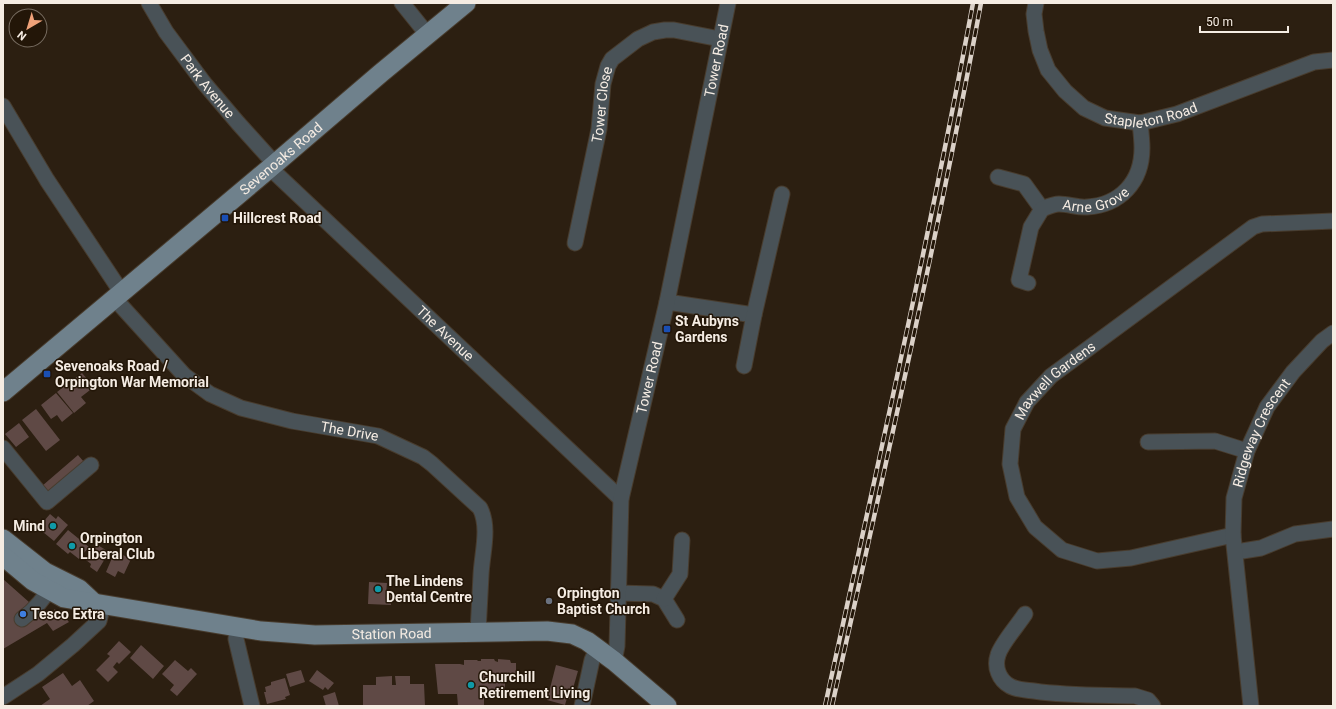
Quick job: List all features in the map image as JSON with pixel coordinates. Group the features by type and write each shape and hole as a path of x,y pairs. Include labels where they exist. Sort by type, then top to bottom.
{"main road":[{"name":"Sevenoaks Road","path":"3,392 427,34 466,3"},
{"path":"3,539 35,565 53,585"},
{"path":"3,556 33,581 79,589 99,604"},
{"name":"Station Road","path":"99,604 237,628 301,635 556,631 572,634 587,641 614,661 667,706"}],"street":[{"name":"Park Avenue","path":"149,3 166,32 204,83 272,166"},
{"path":"402,3 427,34"},
{"name":"Tower Road","path":"614,661 617,646 622,499 667,302 728,3"},
{"name":"Stapleton Road","path":"1036,3 1034,14 1036,31 1040,50 1048,70 1065,91 1084,108 1105,118 1140,123 1177,114 1314,62 1333,60"},
{"name":"Tower Close","path":"575,243 599,129 603,84 612,58 638,39 653,32 674,30 720,39"},
{"path":"3,106 118,296"},
{"name":"Arne Grove","path":"1028,283 1019,280 1031,227 1042,209 1058,204 1086,208 1105,205 1120,197 1130,186 1138,172 1142,149 1140,123"},
{"name":"The Avenue","path":"272,166 622,499"},
{"name":"Arne Grove","path":"998,177 1024,184 1042,209"},
{"path":"744,366 754,315 782,194"},
{"name":"Maxwell Gardens","path":"1233,535 1131,558 1097,560 1062,550 1035,527 1017,497 1010,464 1013,429 1027,402 1051,376 1253,227 1262,224 1333,221"},
{"name":"The Drive","path":"118,296 184,375 210,394 240,408 292,421 378,436 423,457 480,508 484,517 485,528 478,632"},
{"path":"667,302 754,315"},
{"name":"Ridgeway Crescent","path":"1251,706 1236,552 1233,535 1234,498 1247,451 1267,407 1293,372 1322,341 1333,333"},
{"path":"1148,442 1215,441 1247,451"},
{"path":"3,448 48,502 91,465"},
{"path":"1236,552 1261,548 1295,534 1333,529"},
{"path":"664,599 680,574 682,540"},
{"path":"22,619 34,610 53,585"},
{"path":"618,593 653,594 664,599 677,620"},
{"path":"3,697 38,674 73,646 98,621 99,604"},
{"path":"1025,614 1001,649 997,660 998,672 1010,686 1016,689 1043,693 1136,696 1148,700 1154,706"},
{"path":"237,628 236,639 252,706"},
{"path":"582,706 592,660 597,649"}],"building":[{"path":"82,373 94,387 81,397 86,403 74,413 57,392"},
{"path":"56,393 73,413 62,422 57,415 51,419 41,405"},
{"path":"36,409 60,440 46,451 22,420"},
{"path":"19,423 29,437 16,447 5,434"},
{"path":"78,455 84,462 47,493 42,486"},
{"name":"Mind","path":"50,514 56,519 58,516 68,525 54,541 38,528"},
{"name":"Orpington Liberal Club","path":"68,530 89,547 79,559 70,552 68,554 56,544"},
{"path":"96,544 109,552 97,572 90,567 91,564 86,560"},
{"path":"115,551 131,559 124,574 118,571 115,577 106,572"},
{"name":"Tesco Extra","path":"3,579 47,618 56,614 54,609 61,613 69,622 53,631 47,623 3,649"},
{"name":"The Lindens Dental Centre","path":"369,582 387,583 386,595 391,595 391,605 368,604"},
{"path":"119,641 131,652 119,664 117,662 113,667 118,672 108,682 96,670 110,656 107,654"},
{"path":"141,645 164,666 153,679 130,658"},
{"name":"Churchill Retirement Living","path":"481,659 494,659 498,662 498,659 510,660 511,663 516,663 516,678 505,679 505,690 484,690 484,706 458,706 457,694 438,694 435,664 464,665 464,660 481,661"},
{"path":"175,660 188,671 191,668 197,674 177,696 170,690 174,685 162,674"},
{"path":"556,665 578,671 570,699 567,698 565,705 547,700"},
{"path":"301,670 305,682 290,687 286,674"},
{"path":"317,670 334,683 328,690 325,687 323,690 309,681"},
{"path":"63,673 72,686 80,680 94,701 87,706 40,706 50,699 42,687"},
{"path":"392,676 392,685 396,685 395,676 410,676 410,684 424,684 425,706 363,706 363,685 376,685 376,677"},
{"path":"285,678 290,695 285,697 286,699 267,704 264,692 266,692 265,687 271,685 271,682"},
{"path":"335,692 339,706 326,706 323,696"}],"railway":[{"path":"825,706 883,443 973,3"},
{"path":"832,706 928,267 981,3"}],"place":[{"name":"Hillcrest Road","path":"225,218"},
{"name":"St Aubyns Gardens","path":"667,329"},
{"name":"Sevenoaks Road / Orpington War Memorial","path":"47,374"},
{"name":"Mind","path":"53,526"},
{"name":"Orpington Liberal Club","path":"72,546"},
{"name":"The Lindens Dental Centre","path":"378,589"},
{"name":"Orpington Baptist Church","path":"549,601"},
{"name":"Tesco Extra","path":"23,614"},
{"name":"Churchill Retirement Living","path":"471,685"}]}
